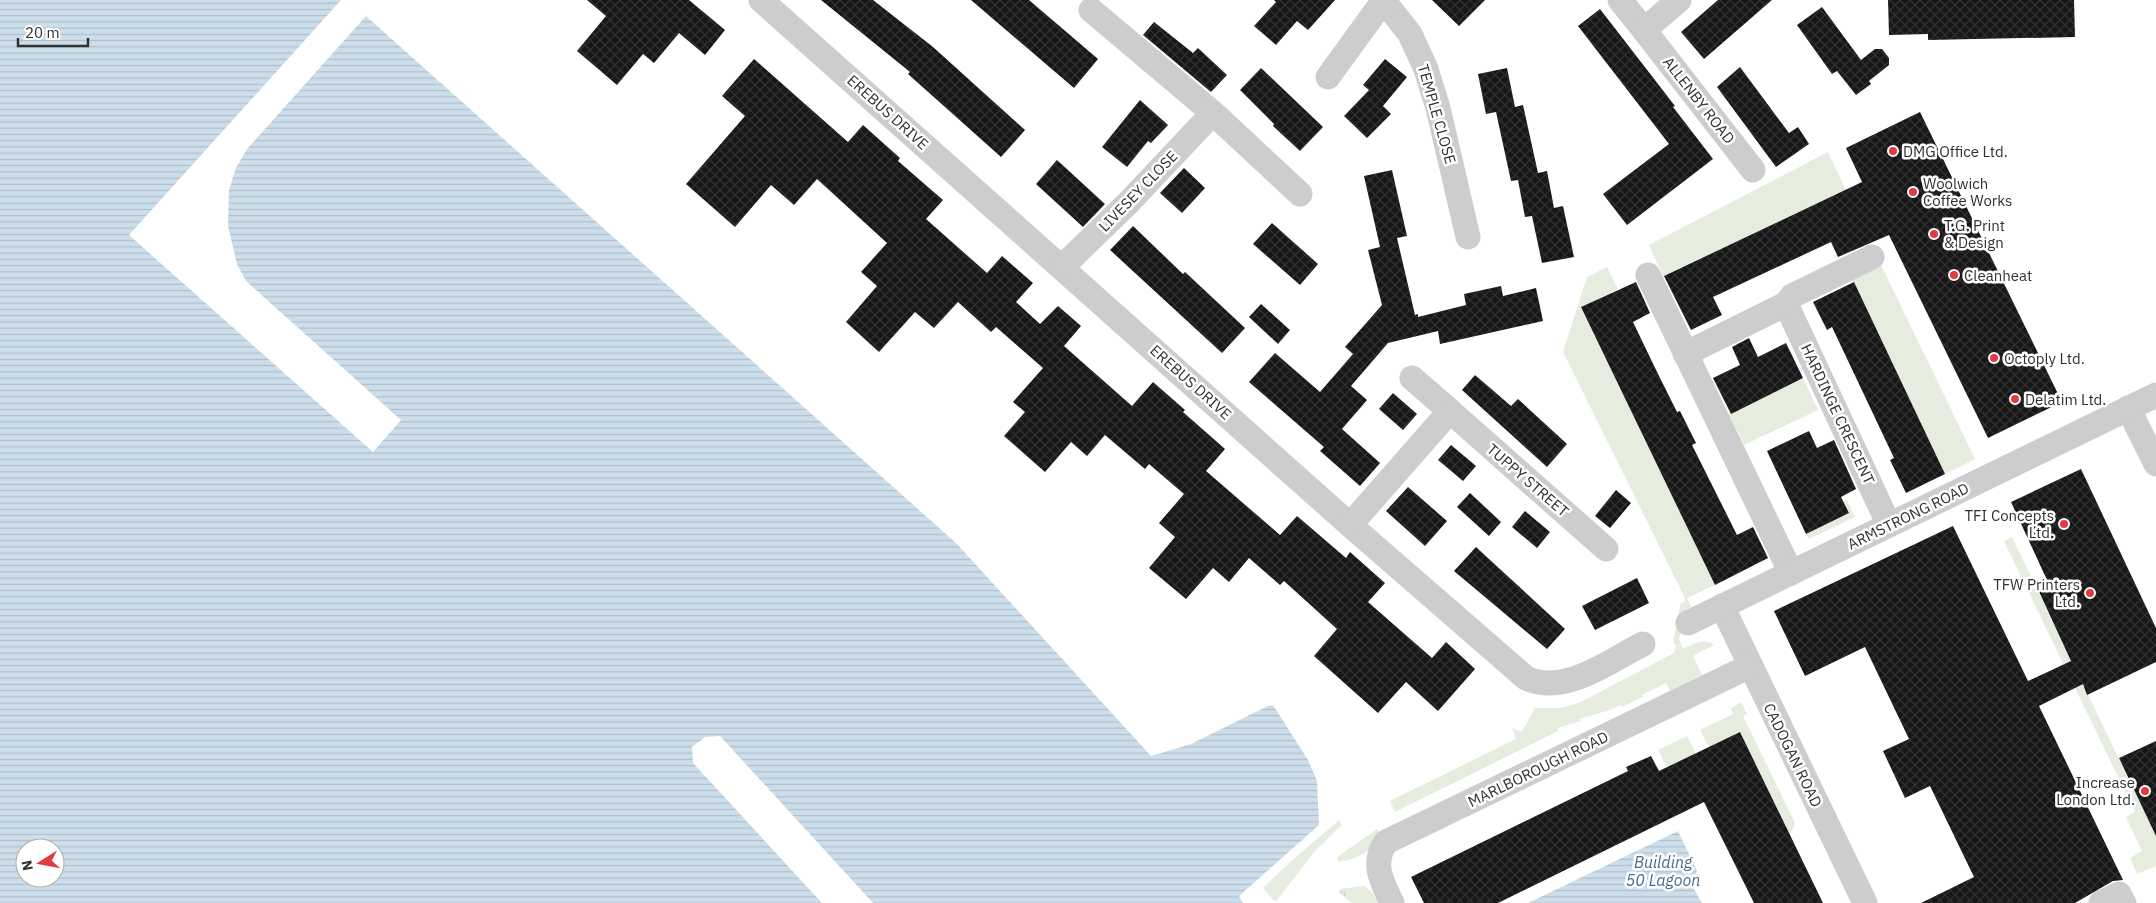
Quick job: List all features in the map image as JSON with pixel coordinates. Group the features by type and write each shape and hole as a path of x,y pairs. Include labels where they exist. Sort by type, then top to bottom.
{"street":[{"name":"TEMPLE CLOSE","path":"1328,77 1384,0 1410,34 1426,69 1438,108 1468,237"},
{"name":"ALLENBY ROAD","path":"1620,0 1753,170"},
{"path":"1644,30 1678,0"},
{"name":"EREBUS DRIVE","path":"770,3 1350,525 1526,678 1536,683 1564,682 1589,672 1643,644"},
{"path":"1091,10 1213,113 1300,194"},
{"name":"LIVESEY CLOSE","path":"1062,267 1130,202 1213,113"},
{"path":"1685,354 1786,304 1792,296 1872,257"},
{"path":"1648,275 1791,573"},
{"name":"HARDINGE CRESCENT","path":"1786,304 1890,525"},
{"name":"TUPPY STREET","path":"1412,378 1606,549"},
{"name":"ARMSTRONG ROAD","path":"1688,623 2156,395"},
{"path":"2128,408 2156,464"},
{"path":"1350,525 1450,411"},
{"name":"CADOGAN ROAD","path":"1722,606 1865,903"},
{"name":"MARLBOROUGH ROAD","path":"1392,903 1380,877 1377,860 1380,850 1386,842 1750,666"},
{"path":"2101,903 2119,894 2124,903"}],"green space":[{"path":"1828,152 1846,190 1663,276 1649,245"},
{"path":"1881,265 1975,459 1945,474 1852,279"},
{"path":"1607,267 1618,289 1582,307 1715,585 1687,598 1691,607 1686,610 1679,639 1683,649 1702,642 1714,645 1693,656 1702,675 1670,691 1666,683 1622,707 1621,705 1558,728 1558,731 1395,812 1390,801 1516,739 1512,728 1522,732 1535,708 1561,708 1579,703 1674,653 1676,645 1673,644 1681,602 1684,603 1685,598 1563,352 1587,277"},
{"path":"1803,378 1818,410 1744,445 1729,414"},
{"path":"1847,500 1855,517 1809,539 1806,534 1849,513 1843,502"},
{"path":"2012,537 2151,825 2156,823 2156,866 2137,874 2130,858 2142,851 2126,817 2135,812 2004,541"},
{"path":"1741,702 1747,714 1743,716 1795,823 1790,835 1740,732 1709,747 1700,730 1733,714 1731,708"},
{"path":"1687,736 1696,754 1667,768 1658,750"},
{"path":"1339,820 1342,825 1316,850 1276,901 1273,900 1263,888"},
{"path":"1377,829 1380,834 1367,851 1359,856 1338,862 1337,857"},
{"path":"1364,886 1372,892 1378,903 1357,903 1341,892 1340,889"},
{"path":"1358,887 1363,903 1352,903 1338,891"}],"water":[{"path":"0,0 348,0 957,544 1151,756 1191,744 1273,705 1308,760 1317,781 1319,825 1239,896 1243,903 0,903"},
{"name":"Building 50 Lagoon","path":"1678,831 1697,871 1691,884 1702,903 1528,903"}],"pier":[{"path":"341,0 348,0 366,16 247,149 236,168 229,190 228,226 237,264 246,281 401,420 373,452 129,235"},
{"path":"720,736 873,903 822,903 693,763 692,747 705,737"}],"building":[{"path":"587,0 689,0 725,30 705,55 679,33 654,63 643,54 617,85 577,51 606,16"},
{"path":"821,0 873,0 933,47 1025,130 1001,157 908,74 910,72"},
{"path":"971,0 1029,0 1098,59 1074,88"},
{"path":"1274,0 1335,0 1308,30 1297,21 1276,45 1254,26 1276,2"},
{"path":"1432,0 1485,0 1459,26"},
{"path":"1718,0 1772,0 1704,59 1681,32"},
{"path":"1888,0 2074,0 2075,37 1928,40 1928,34 1889,35"},
{"path":"1822,7 1861,60 1875,49 1882,49 1889,58 1889,65 1869,81 1871,84 1856,95 1837,71 1832,74 1797,25"},
{"path":"1600,9 1675,106 1673,107 1713,159 1627,225 1603,194 1669,144 1578,26"},
{"path":"1154,22 1193,53 1198,48 1227,75 1211,92 1143,35"},
{"path":"754,59 848,142 863,125 900,158 898,161 943,200 926,219 987,273 1002,256 1033,283 1016,302 1040,324 1058,306 1081,326 1064,346 1132,406 1153,382 1185,410 1183,412 1225,449 1206,471 1280,535 1297,516 1346,558 1350,552 1385,583 1368,602 1432,658 1446,642 1475,669 1438,711 1406,682 1378,713 1314,656 1337,629 1284,581 1280,585 1249,558 1229,582 1213,568 1186,599 1149,568 1175,537 1159,523 1184,494 1149,464 1145,469 1105,435 1087,456 1071,442 1045,472 1004,436 1025,412 1013,402 1043,368 996,327 991,332 958,302 934,328 915,312 879,352 846,322 877,286 861,272 887,243 817,179 794,205 771,185 735,227 686,184 745,116 722,96"},
{"path":"1385,59 1407,77 1383,106 1391,114 1367,138 1344,116 1369,90 1363,85"},
{"path":"1740,67 1789,133 1798,127 1809,144 1776,167 1717,87"},
{"path":"1261,68 1323,127 1300,151 1273,126 1274,124 1240,90"},
{"path":"1507,68 1515,107 1523,105 1538,173 1547,171 1554,208 1563,206 1574,257 1542,263 1532,216 1525,217 1518,180 1511,181 1496,112 1486,114 1478,74"},
{"path":"1140,100 1168,125 1151,143 1148,141 1127,167 1102,147"},
{"path":"1920,112 2062,402 1988,438 1889,235 1838,257 1831,242 1713,297 1722,315 1691,330 1664,276 1862,182 1846,148"},
{"path":"1057,160 1105,204 1083,227 1036,184"},
{"path":"1184,168 1205,188 1182,213 1160,193"},
{"path":"1392,170 1407,236 1397,238 1415,315 1418,314 1418,317 1466,305 1464,294 1501,286 1503,296 1536,288 1543,321 1440,344 1438,331 1388,343 1351,386 1367,400 1342,429 1380,463 1360,486 1320,451 1324,447 1249,382 1275,353 1320,392 1353,354 1345,347 1382,305 1368,250 1380,247 1364,176"},
{"path":"1272,223 1318,264 1300,285 1253,244"},
{"path":"1133,226 1183,274 1185,272 1245,328 1222,353 1110,250"},
{"path":"1636,282 1650,313 1633,322 1677,412 1680,411 1696,443 1692,445 1737,535 1753,527 1768,558 1715,585 1581,307"},
{"path":"1854,282 1945,474 1906,493 1890,460 1894,458 1832,327 1827,330 1813,302"},
{"path":"1261,304 1290,330 1278,344 1249,317"},
{"path":"1749,338 1758,357 1786,343 1803,378 1731,414 1713,378 1740,365 1732,347"},
{"path":"1475,375 1511,406 1518,399 1567,444 1547,467 1462,390"},
{"path":"1393,393 1417,414 1403,430 1379,409"},
{"path":"1809,431 1817,448 1834,440 1856,489 1841,497 1849,513 1806,534 1767,451"},
{"path":"1451,445 1476,466 1463,481 1438,460"},
{"path":"2081,469 2156,628 2156,662 2087,695 2083,684 2039,706 2123,880 2113,881 2075,903 1921,903 1974,877 1930,786 1905,798 1883,751 1909,739 1865,647 1805,676 1774,611 1953,526 2028,681 2071,661 2036,585 2047,580 2011,502"},
{"path":"1408,487 1447,521 1425,546 1386,511"},
{"path":"1616,490 1631,503 1610,528 1595,516"},
{"path":"1470,493 1501,522 1489,536 1457,507"},
{"path":"1525,511 1550,532 1537,548 1512,527"},
{"path":"1476,547 1565,629 1547,649 1454,571"},
{"path":"1637,578 1649,603 1595,630 1582,606"},
{"path":"1740,732 1823,903 1754,903 1704,802 1498,903 1424,903 1411,877 1628,771 1626,767 1651,756 1659,771"},
{"name":"Increase London Ltd.","path":"2156,741 2156,836 2119,758"}],"place":[{"name":"DMG Office Ltd.","path":"1893,151"},
{"name":"Woolwich Coffee Works","path":"1913,192"},
{"name":"T.G. Print & Design","path":"1934,234"},
{"name":"Cleanheat","path":"1954,275"},
{"name":"Octoply Ltd.","path":"1994,358"},
{"name":"Delatim Ltd.","path":"2015,399"},
{"name":"TFI Concepts Ltd.","path":"2064,524"},
{"name":"TFW Printers Ltd.","path":"2090,593"},
{"name":"Increase London Ltd.","path":"2145,791"}]}
